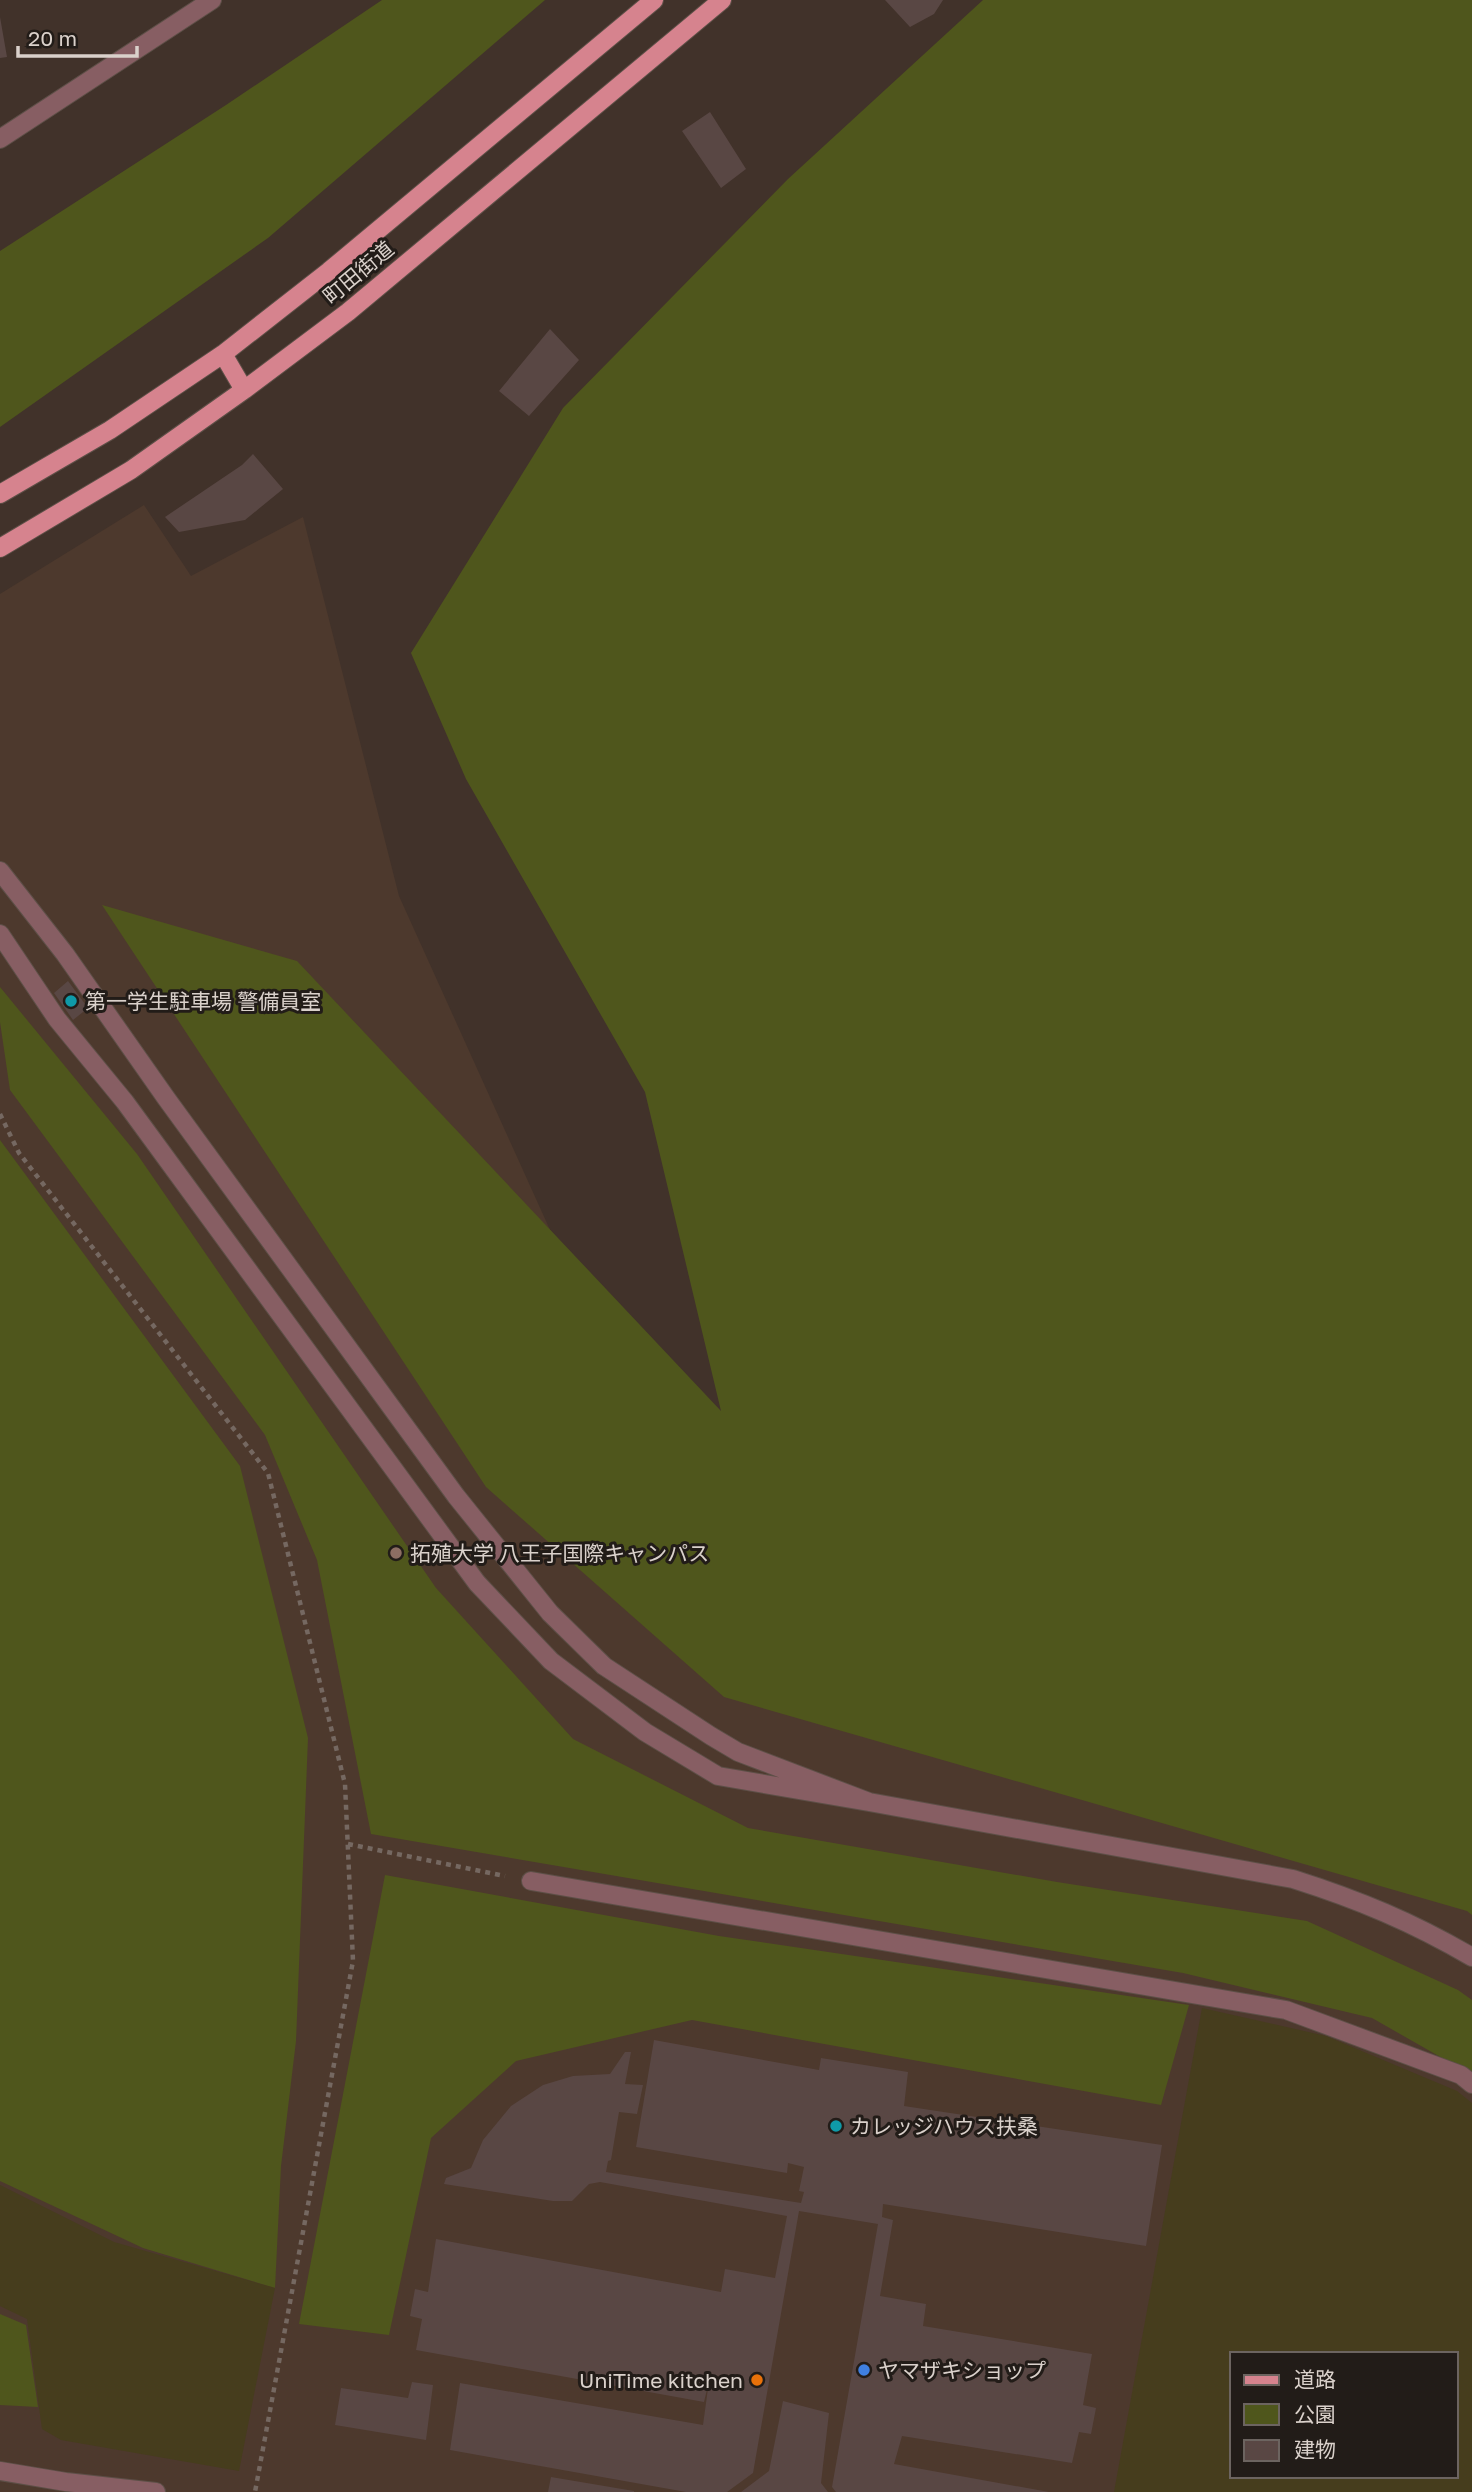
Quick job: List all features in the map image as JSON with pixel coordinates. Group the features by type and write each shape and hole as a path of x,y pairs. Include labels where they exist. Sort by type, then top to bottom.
{"main road":[{"name":"町田街道","path":"0,494 110,430 223,354 329,271 653,0"},
{"name":"町田街道","path":"0,548 131,470 348,312 722,0"},
{"path":"223,354 244,390"}],"street":[{"path":"0,139 212,0"},
{"path":"0,871 65,954 166,1098 456,1496 550,1613 604,1666 738,1752 869,1802"},
{"path":"0,934 57,1018 125,1102 477,1583 551,1661 645,1732 718,1776 1293,1879 1350,1897 1422,1928 1472,1957"},
{"path":"531,1881 1286,2011 1461,2075 1472,2084"},
{"path":"0,2471 87,2488 156,2492"}],"path":[{"path":"0,1114 19,1153 268,1473 345,1784 353,1961 254,2492"},
{"path":"348,1844 531,1881"}],"shaded area":[{"name":"拓殖大学 八王子国際キャンパス","path":"144,505 191,576 303,517 399,896 655,1462 1472,1483 1472,2492 0,2492 0,594"}],"green space":[{"path":"382,0 545,0 268,238 0,427 0,251"},
{"path":"983,0 1472,0 1472,1915 1467,1911 724,1697 486,1487 102,905 297,961 721,1411 645,1092 466,779 411,653 563,408 788,179"},
{"path":"0,987 137,1154 436,1588 573,1739 748,1828 1057,1882 1307,1921 1458,1990 1472,2000 1472,2075 1372,2018 1183,1973 371,1834 317,1560 265,1435 10,1090 0,1022"},
{"path":"0,1140 240,1466 308,1738 296,2041 281,2166 275,2288 143,2248 0,2181"},
{"path":"385,1875 719,1936 1189,2005 1161,2105 692,2020 516,2061 431,2138 389,2335 299,2324"},
{"path":"0,2314 26,2325 38,2407 0,2405"}],"sand":[{"path":"1202,2008 1326,2036 1457,2091 1472,2103 1472,2492 1114,2492"},
{"path":"0,2185 114,2242 275,2288 239,2471 61,2440 42,2429 27,2319 0,2306"}],"building":[{"path":"885,0 943,0 934,14 910,27"},
{"path":"0,17 7,57 0,58"},
{"path":"710,112 746,169 721,188 682,131"},
{"path":"550,329 579,360 529,416 499,391"},
{"path":"253,454 283,489 245,520 179,532 165,517 242,465"},
{"name":"第一学生駐車場 警備員室","path":"68,981 88,1008 73,1020 54,993"},
{"path":"654,2040 819,2070 821,2058 908,2072 904,2106 1162,2145 1146,2246 883,2204 882,2217 893,2220 880,2296 926,2304 923,2326 1092,2354 1083,2405 1096,2408 1091,2434 1079,2432 1072,2463 902,2436 894,2464 1049,2492 836,2492 832,2487 878,2224 799,2211 753,2473 727,2492 686,2492 450,2450 460,2383 703,2425 709,2381 704,2402 416,2350 422,2319 410,2316 415,2289 428,2292 436,2239 721,2292 725,2269 775,2278 787,2216 600,2182 589,2184 572,2201 553,2201 444,2184 446,2178 471,2168 483,2140 511,2106 543,2085 573,2076 610,2074 625,2052 631,2052 625,2084 643,2085 637,2114 619,2112 611,2160 608,2161 606,2172 801,2203 804,2192 799,2191 804,2167 788,2163 787,2173 636,2147"},
{"path":"412,2382 433,2385 426,2440 335,2425 341,2388 408,2398"},
{"path":"783,2401 829,2413 821,2483 828,2492 741,2492 769,2471"},
{"path":"551,2477 634,2491 634,2492 548,2492"}],"place":[{"name":"第一学生駐車場 警備員室","path":"71,1001"},
{"name":"拓殖大学 八王子国際キャンパス","path":"396,1553"},
{"name":"カレッジハウス扶桑","path":"836,2126"},
{"name":"ヤマザキショップ","path":"864,2370"},
{"name":"UniTime kitchen","path":"757,2380"}]}
